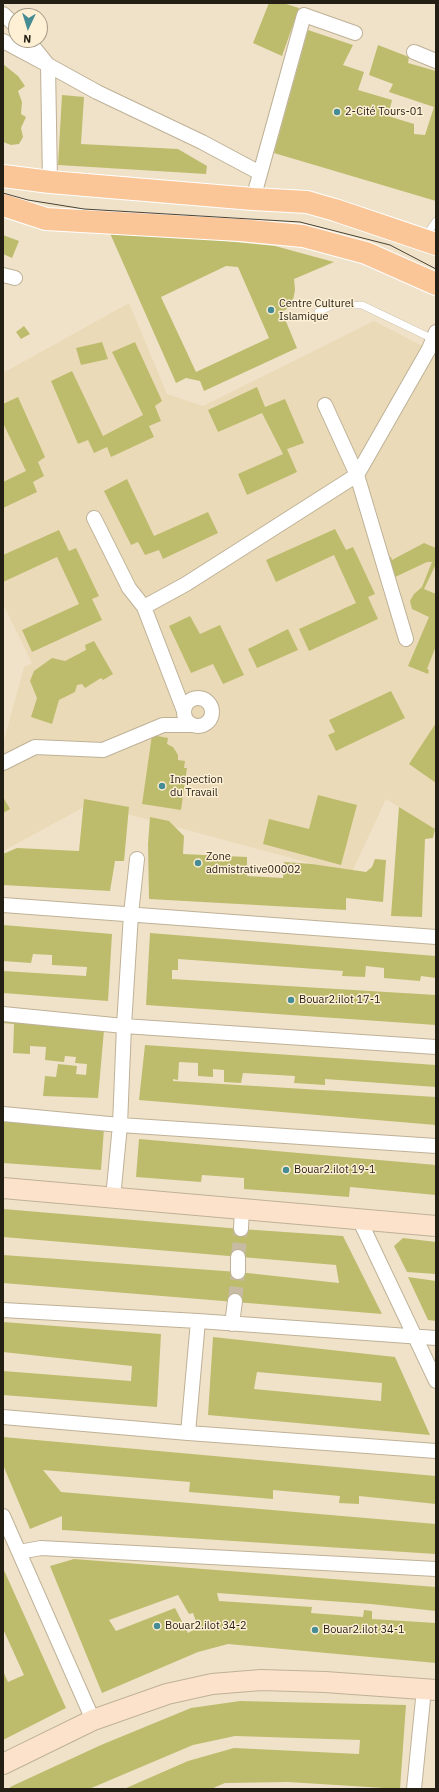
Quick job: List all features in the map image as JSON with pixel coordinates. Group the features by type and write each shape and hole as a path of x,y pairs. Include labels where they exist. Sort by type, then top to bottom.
{"main road":[{"path":"3,176 50,182 252,199 307,202 336,210 430,242"},
{"path":"3,205 46,219 240,230 303,236 366,253 436,284"}],"street":[{"path":"252,199 304,15 355,33"},
{"path":"3,41 97,92 202,142 260,173"},
{"path":"34,48 48,65 50,182"},
{"path":"414,52 436,61"},
{"path":"144,608 186,584 357,476 429,349 434,335"},
{"path":"325,405 357,476 406,639"},
{"path":"94,518 129,588 144,608 184,711 186,720 193,725"},
{"path":"3,763 35,747 103,750 163,725 202,726 210,720 212,715 211,706 204,699 195,698 187,703 184,711"},
{"path":"113,1198 120,1125 131,914 137,859"},
{"path":"3,905 436,937"},
{"path":"3,1014 124,1026 436,1047"},
{"path":"3,1114 120,1125 436,1146"},
{"path":"3,1188 436,1226"},
{"path":"240,1229 242,1208"},
{"path":"359,1219 416,1336 436,1381"},
{"path":"238,1257 238,1272"},
{"path":"232,1324 235,1301"},
{"path":"3,1310 198,1321 436,1338"},
{"path":"188,1433 198,1321"},
{"path":"3,1417 188,1433 436,1451"},
{"path":"3,1516 93,1720"},
{"path":"19,1552 41,1548 436,1569"},
{"path":"3,1764 93,1720 167,1694 212,1684 261,1680 430,1690 414,1789"}],"lane":[{"path":"430,242 429,234 436,221"},
{"path":"318,312 333,305 362,305 434,335"}],"shaded area":[{"path":"129,303 167,394 203,406 374,321 436,353 436,830 386,799 351,874 90,804 3,851 3,744 24,667 32,663 3,604 3,373"}],"building":[{"path":"269,3 283,3 299,8 282,56 253,43"},
{"name":"2-Cité Tours-01","path":"308,30 353,45 343,65 364,72 358,90 392,100 388,116 414,124 414,134 425,135 434,107 389,92 393,84 369,75 378,45 409,57 408,63 436,71 436,201 274,153"},
{"path":"3,64 18,76 25,86 18,91 22,102 21,114 26,117 21,128 23,137 19,144 11,145 3,142"},
{"path":"62,95 84,97 81,144 178,149 207,166 206,174 58,165"},
{"name":"Centre Culturel Islamique","path":"109,231 150,236 205,239 275,246 334,262 294,279 295,290 293,300 288,308 282,312 297,348 204,391 200,381 186,378 176,383","holes":["226,266 238,267 269,338 196,372 161,297"]},
{"path":"3,235 19,241 12,258 3,254"},
{"path":"24,326 30,334 21,339 16,332"},
{"path":"102,342 108,359 81,365 76,348"},
{"path":"135,342 162,401 155,406 161,421 149,426 154,437 111,457 107,447 94,453 88,440 78,444 51,381 72,371 103,436 143,415 112,352"},
{"path":"257,387 265,407 285,399 304,443 287,449 297,472 247,495 238,474 283,454 262,413 218,432 208,410"},
{"path":"18,397 45,457 38,462 44,476 33,482 37,492 3,508 3,482 26,471 3,423 3,404"},
{"path":"127,479 154,536 208,512 218,533 163,559 159,550 145,555 138,542 131,545 104,491"},
{"path":"335,529 346,550 353,547 375,594 368,597 378,619 309,651 299,629 356,603 334,555 276,582 266,560"},
{"path":"59,530 69,551 76,548 99,596 92,599 102,620 32,652 22,630 79,604 57,557 3,582 3,555"},
{"path":"424,543 436,548 436,564 424,589 436,594 436,646 427,669 429,670 428,674 408,666 429,617 412,609 410,601 414,594 422,587 432,562 427,562 393,578 384,559 391,557 392,560"},
{"path":"190,616 200,634 220,625 244,675 223,684 213,664 191,673 169,626"},
{"path":"288,629 298,650 257,668 248,649"},
{"path":"94,641 113,674 103,680 101,678 85,688 82,684 77,685 75,692 59,700 52,724 31,717 37,698 30,681 34,671 52,658 65,661 86,650 85,645"},
{"path":"391,691 405,718 336,751 328,735 335,732 329,720"},
{"path":"436,723 436,783 409,764"},
{"path":"152,735 168,738 167,744 173,747 178,755 178,760 185,761 184,768 187,768 181,810 142,804"},
{"path":"318,795 357,805 341,865 263,844 269,819 309,829"},
{"path":"3,797 10,809 3,813"},
{"path":"84,799 129,807 124,861 115,861 110,891 3,885 3,854 17,848 79,851"},
{"path":"399,807 435,829 433,838 425,839 422,917 391,916"},
{"name":"Zone admistrative00002","path":"150,817 169,821 184,836 183,854 247,857 247,876 283,878 284,862 312,864 366,872 372,867 375,859 386,860 383,902 346,898 346,910 149,899 148,844"},
{"path":"3,925 112,934 108,1001 3,993 3,971 86,976 87,967 52,965 52,955 33,954 31,963 3,961"},
{"path":"150,933 436,956 436,978 421,976 420,981 384,978 384,968 366,966 365,977 342,976 343,971 178,959 178,970 172,970 172,979 436,995 436,1025 146,1005"},
{"path":"3,1021 59,1024 104,1030 98,1098 43,1096 45,1076 56,1077 58,1064 77,1066 76,1074 86,1075 87,1064 75,1063 76,1057 65,1056 64,1062 45,1060 46,1047 30,1046 30,1054 13,1053 14,1024 3,1023"},
{"path":"145,1045 436,1065 436,1087 325,1079 325,1085 294,1083 295,1076 243,1073 241,1083 224,1082 224,1070 213,1069 213,1077 198,1076 198,1063 179,1062 178,1080 173,1079 173,1081 436,1097 436,1125 139,1100"},
{"path":"3,1121 104,1128 101,1170 3,1163"},
{"name":"Bouar2.ilot 19-1","path":"139,1139 436,1165 436,1195 350,1187 349,1197 244,1189 244,1178 202,1175 201,1182 136,1177"},
{"path":"3,1209 343,1236 382,1314 3,1283 3,1255 238,1272 339,1283 336,1265 3,1237"},
{"path":"403,1238 436,1242 436,1274 407,1272 394,1246"},
{"path":"408,1277 436,1281 436,1321 428,1320"},
{"path":"3,1322 161,1334 157,1407 3,1395 3,1371 131,1381 132,1366 3,1352"},
{"path":"213,1337 395,1357 430,1435 208,1415","holes":["257,1372 382,1383 381,1401 254,1389"]},
{"path":"3,1437 436,1476 436,1504 359,1496 359,1504 339,1503 340,1496 273,1490 273,1499 189,1492 190,1482 43,1470 61,1492 436,1524 436,1554 62,1530 62,1516 30,1529 3,1465"},
{"name":"Bouar2.ilot 34-2","path":"74,1559 436,1587 436,1611 371,1604 217,1593 219,1601 312,1607 311,1613 363,1617 364,1610 372,1611 372,1619 436,1623 436,1663 228,1644 198,1652 102,1693 50,1566","holes":["178,1595 189,1614 193,1613 198,1627 188,1633 175,1608 116,1631 109,1620"]},
{"path":"3,1568 66,1708 3,1740 3,1671 8,1682 24,1675 3,1629"},
{"path":"240,1701 406,1705 400,1789 288,1782 225,1783 211,1789 124,1789 188,1761 234,1748 359,1754 360,1740 235,1736 193,1745 89,1789 11,1789 10,1787 101,1745 191,1708"}],"tunnel":[{"path":"238,1257 241,1229"},
{"path":"235,1301 238,1272"}],"tram line":[{"path":"3,193 28,200 84,209 300,222 390,245 436,269"}],"place":[{"name":"2-Cité Tours-01","path":"337,112"},
{"name":"Centre Culturel Islamique","path":"271,310"},
{"name":"Inspection du Travail","path":"162,786"},
{"name":"Zone admistrative00002","path":"198,863"},
{"name":"Bouar2.ilot 17-1","path":"291,1000"},
{"name":"Bouar2.ilot 19-1","path":"286,1170"},
{"name":"Bouar2.ilot 34-2","path":"157,1626"},
{"name":"Bouar2.ilot 34-1","path":"315,1630"}]}
